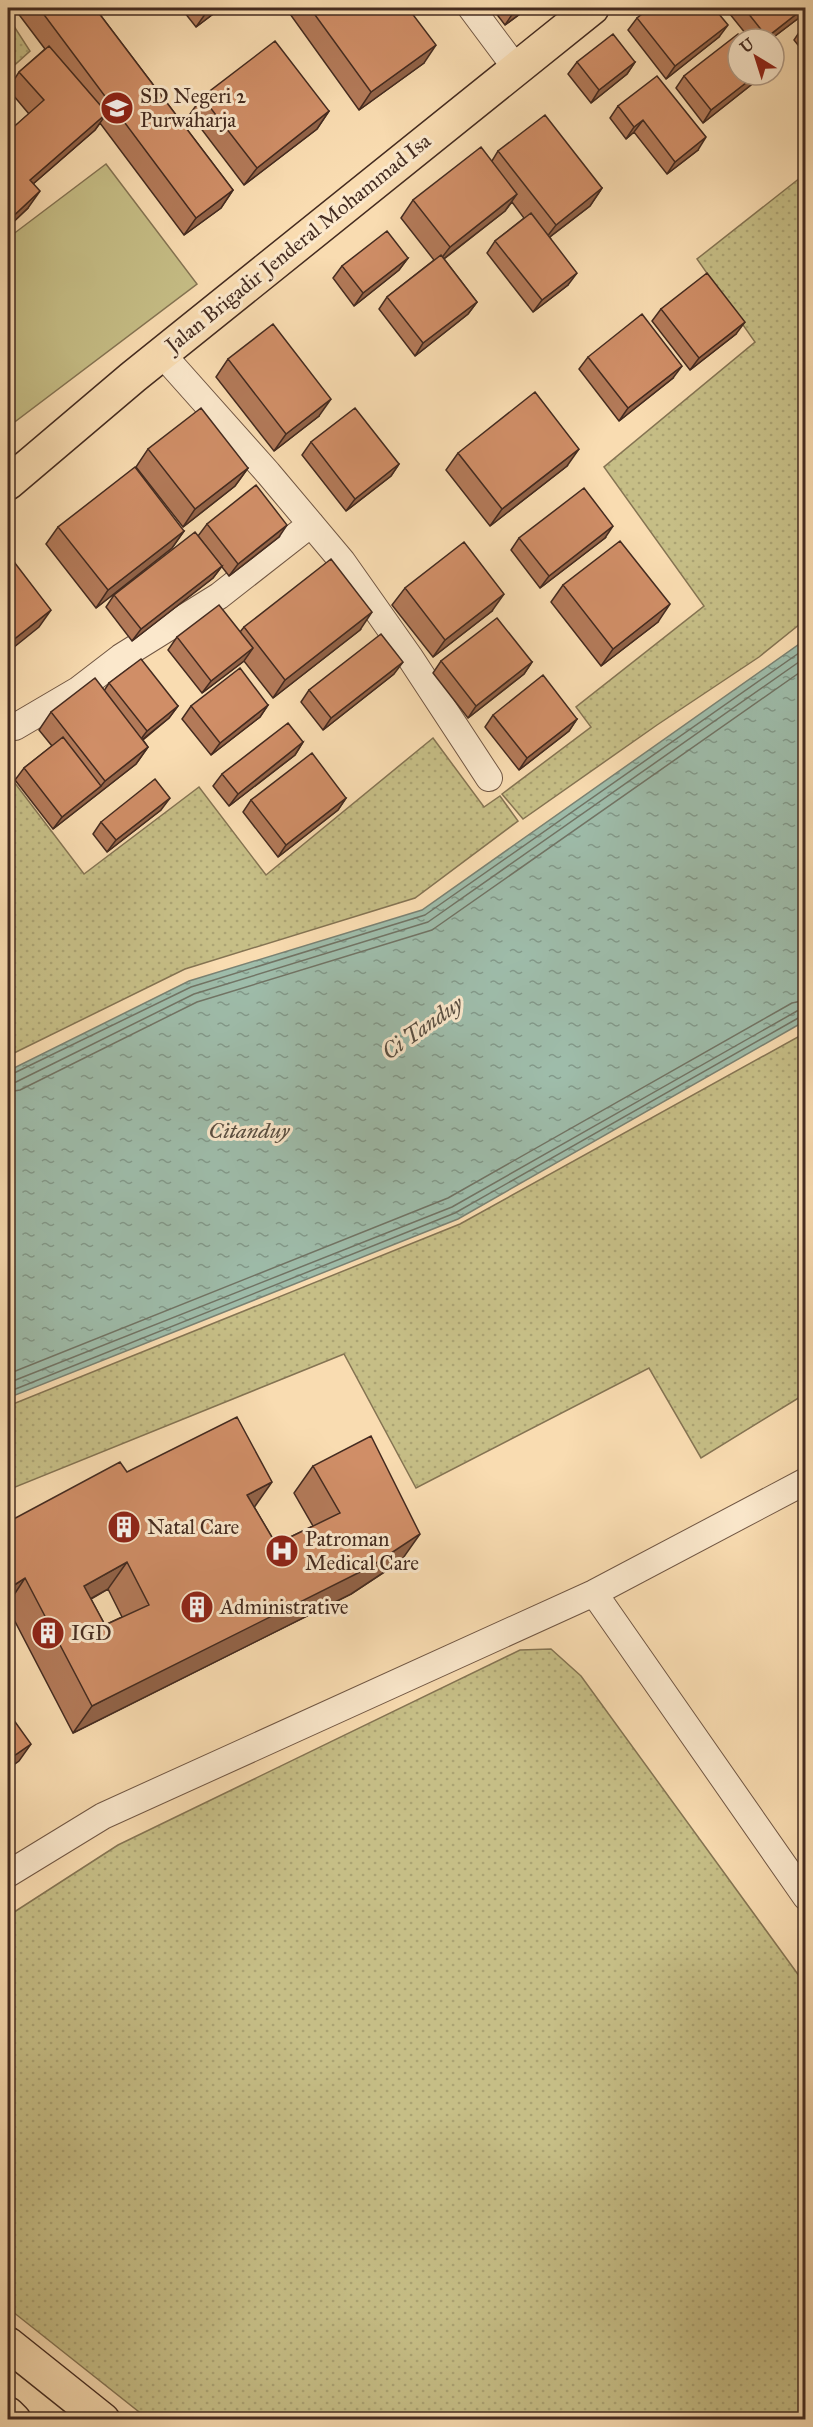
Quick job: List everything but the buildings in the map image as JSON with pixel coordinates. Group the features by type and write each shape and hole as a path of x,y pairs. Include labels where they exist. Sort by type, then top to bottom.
{"main road":[{"name":"Jalan Brigadir Jenderal Mohammad Isa","path":"8,483 162,354 515,67 592,8"},
{"path":"8,2344 103,2420"},
{"path":"8,2414 14,2420"}],"street":[{"path":"471,8 515,67"},
{"path":"162,354 342,561 409,656 489,778"},
{"path":"15,727 78,690 121,657 219,596 311,524"},
{"path":"8,1874 104,1816 594,1593 806,1482"},
{"path":"594,1593 806,1898"}],"shaded area":[{"path":"8,17 30,51 8,71"},
{"path":"106,164 197,284 8,427 8,238"},
{"path":"805,174 805,620 759,657 523,819 502,794 591,727 576,707 704,606 604,467 755,342 697,259"},
{"path":"433,738 484,807 500,796 518,821 415,898 185,969 8,1056 8,774 84,874 199,787 266,875"},
{"path":"805,1033 805,1394 701,1458 649,1368 416,1488 344,1354 8,1490 8,1406 460,1224"},
{"path":"551,1649 581,1676 805,1984 805,2419 148,2419 8,2308 8,1916 118,1845 520,1650"}],"water":[{"name":"Citanduy","path":"805,640 805,1021 458,1219 8,1398 8,1071 189,981 422,910"}],"place":[{"name":"SD Negeri 2 Purwaharja","path":"117,108"},
{"name":"Natal Care","path":"124,1527"},
{"name":"Patroman Medical Care","path":"282,1551"},
{"name":"Administrative","path":"197,1607"},
{"name":"IGD","path":"48,1633"}],"water label":[{"name":"Ci Tanduy","path":"422,1027"}]}
